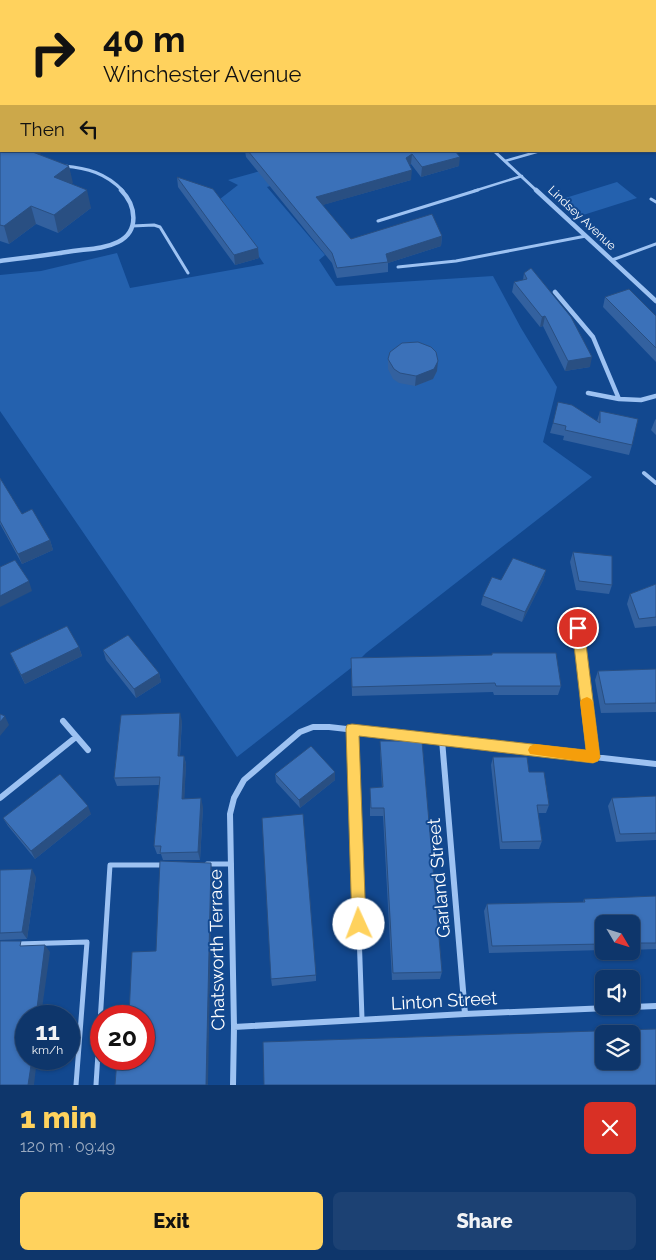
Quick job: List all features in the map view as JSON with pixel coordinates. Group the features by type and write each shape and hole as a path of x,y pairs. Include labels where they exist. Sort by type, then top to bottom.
{"street":[{"name":"Lindsey Avenue","path":"495,152 656,301"},
{"path":"0,261 100,248 123,239 132,226 134,218 133,204 125,192 113,181 101,174 83,168 55,165"},
{"path":"555,292 593,338 620,399"},
{"path":"588,393 620,399 641,400 656,396"},
{"path":"578,628 593,757"},
{"path":"63,721 88,750"},
{"name":"Chatsworth Terrace","path":"233,1085 234,1027 230,814 234,798 244,780 300,732 314,727 352,729"},
{"path":"352,729 656,764"},
{"path":"0,798 76,737"},
{"name":"Garland Street","path":"442,740 465,1014"},
{"name":"Linton Street","path":"234,1027 465,1014 656,1006"}],"lane":[{"path":"505,161 536,152"},
{"path":"378,221 522,176"},
{"path":"651,199 656,202"},
{"path":"132,226 154,225 160,227 188,273"},
{"path":"398,267 456,260 586,236"},
{"path":"612,260 656,244"},
{"path":"644,473 656,483"},
{"path":"352,729 362,1021"},
{"path":"96,1085 110,865 175,864"},
{"path":"203,864 231,864"},
{"path":"10,944 87,942 76,1085"}],"shaded area":[{"path":"332,152 321,171 267,187 325,255 319,260 336,286 493,276 521,328 557,387 543,442 592,477 366,653 351,668 237,757 0,411 0,275 41,271 117,253 130,288 264,264 220,199 238,185 228,180"},
{"path":"617,182 637,198 580,216 562,199"}],"building":[{"path":"0,152 33,152 69,166 54,177 87,190 54,215 31,206 4,226 0,225"},
{"path":"249,152 456,152 460,157 422,167 412,154 406,158 412,170 316,197 351,239 432,214 442,236 386,254 388,262 337,268 332,253"},
{"path":"177,177 213,189 258,248 234,255"},
{"path":"531,268 571,317 592,357 568,361 545,316 542,317 514,282 527,279 524,273"},
{"path":"629,289 656,316 656,348 605,297"},
{"path":"418,342 431,347 436,352 438,361 434,369 416,376 400,373 394,369 388,359 390,352 402,343"},
{"path":"558,402 572,405 600,423 600,411 638,419 632,445 565,430 566,426 553,423"},
{"path":"0,478 22,514 32,509 50,540 18,554 0,521"},
{"path":"573,552 612,556 612,585 579,581"},
{"path":"513,558 546,570 525,612 483,596 492,577 501,580"},
{"path":"15,560 29,581 0,596 0,567"},
{"path":"656,584 656,617 639,619 630,594"},
{"path":"67,626 79,647 21,675 10,653"},
{"path":"128,635 159,673 134,689 103,650"},
{"path":"492,653 556,653 561,686 496,686 495,683 352,687 351,658 492,655"},
{"path":"656,669 656,703 605,704 598,671"},
{"path":"180,713 178,756 184,756 182,799 201,798 198,852 160,853 161,846 154,846 160,777 114,778 121,715"},
{"path":"0,714 5,716 0,722"},
{"path":"380,741 422,741 442,972 393,973 384,808 371,808 370,788 383,787"},
{"path":"311,746 335,772 299,800 275,774"},
{"path":"493,757 527,757 529,772 544,772 549,805 537,805 542,841 502,842"},
{"path":"60,774 88,806 31,851 3,818"},
{"path":"656,796 656,833 620,834 612,798"},
{"path":"303,814 316,975 271,979 262,818"},
{"path":"160,861 211,863 206,1085 115,1085 116,1070 155,1070 155,1005 130,1005 132,952 156,951"},
{"path":"32,869 22,932 0,933 0,870"},
{"path":"656,896 656,943 640,943 640,915 595,915 595,944 492,946 487,904 585,902 584,899"},
{"path":"0,941 21,941 20,946 45,945 37,1005 15,1005 15,1070 30,1070 28,1085 0,1085"},
{"path":"656,1029 656,1085 264,1085 263,1042 595,1031 595,1070 640,1070 640,1030"}],"slow traffic":[{"path":"535,750 593,757 587,702"}],"route":[{"path":"359,924 352,729 593,757 578,628"}]}
